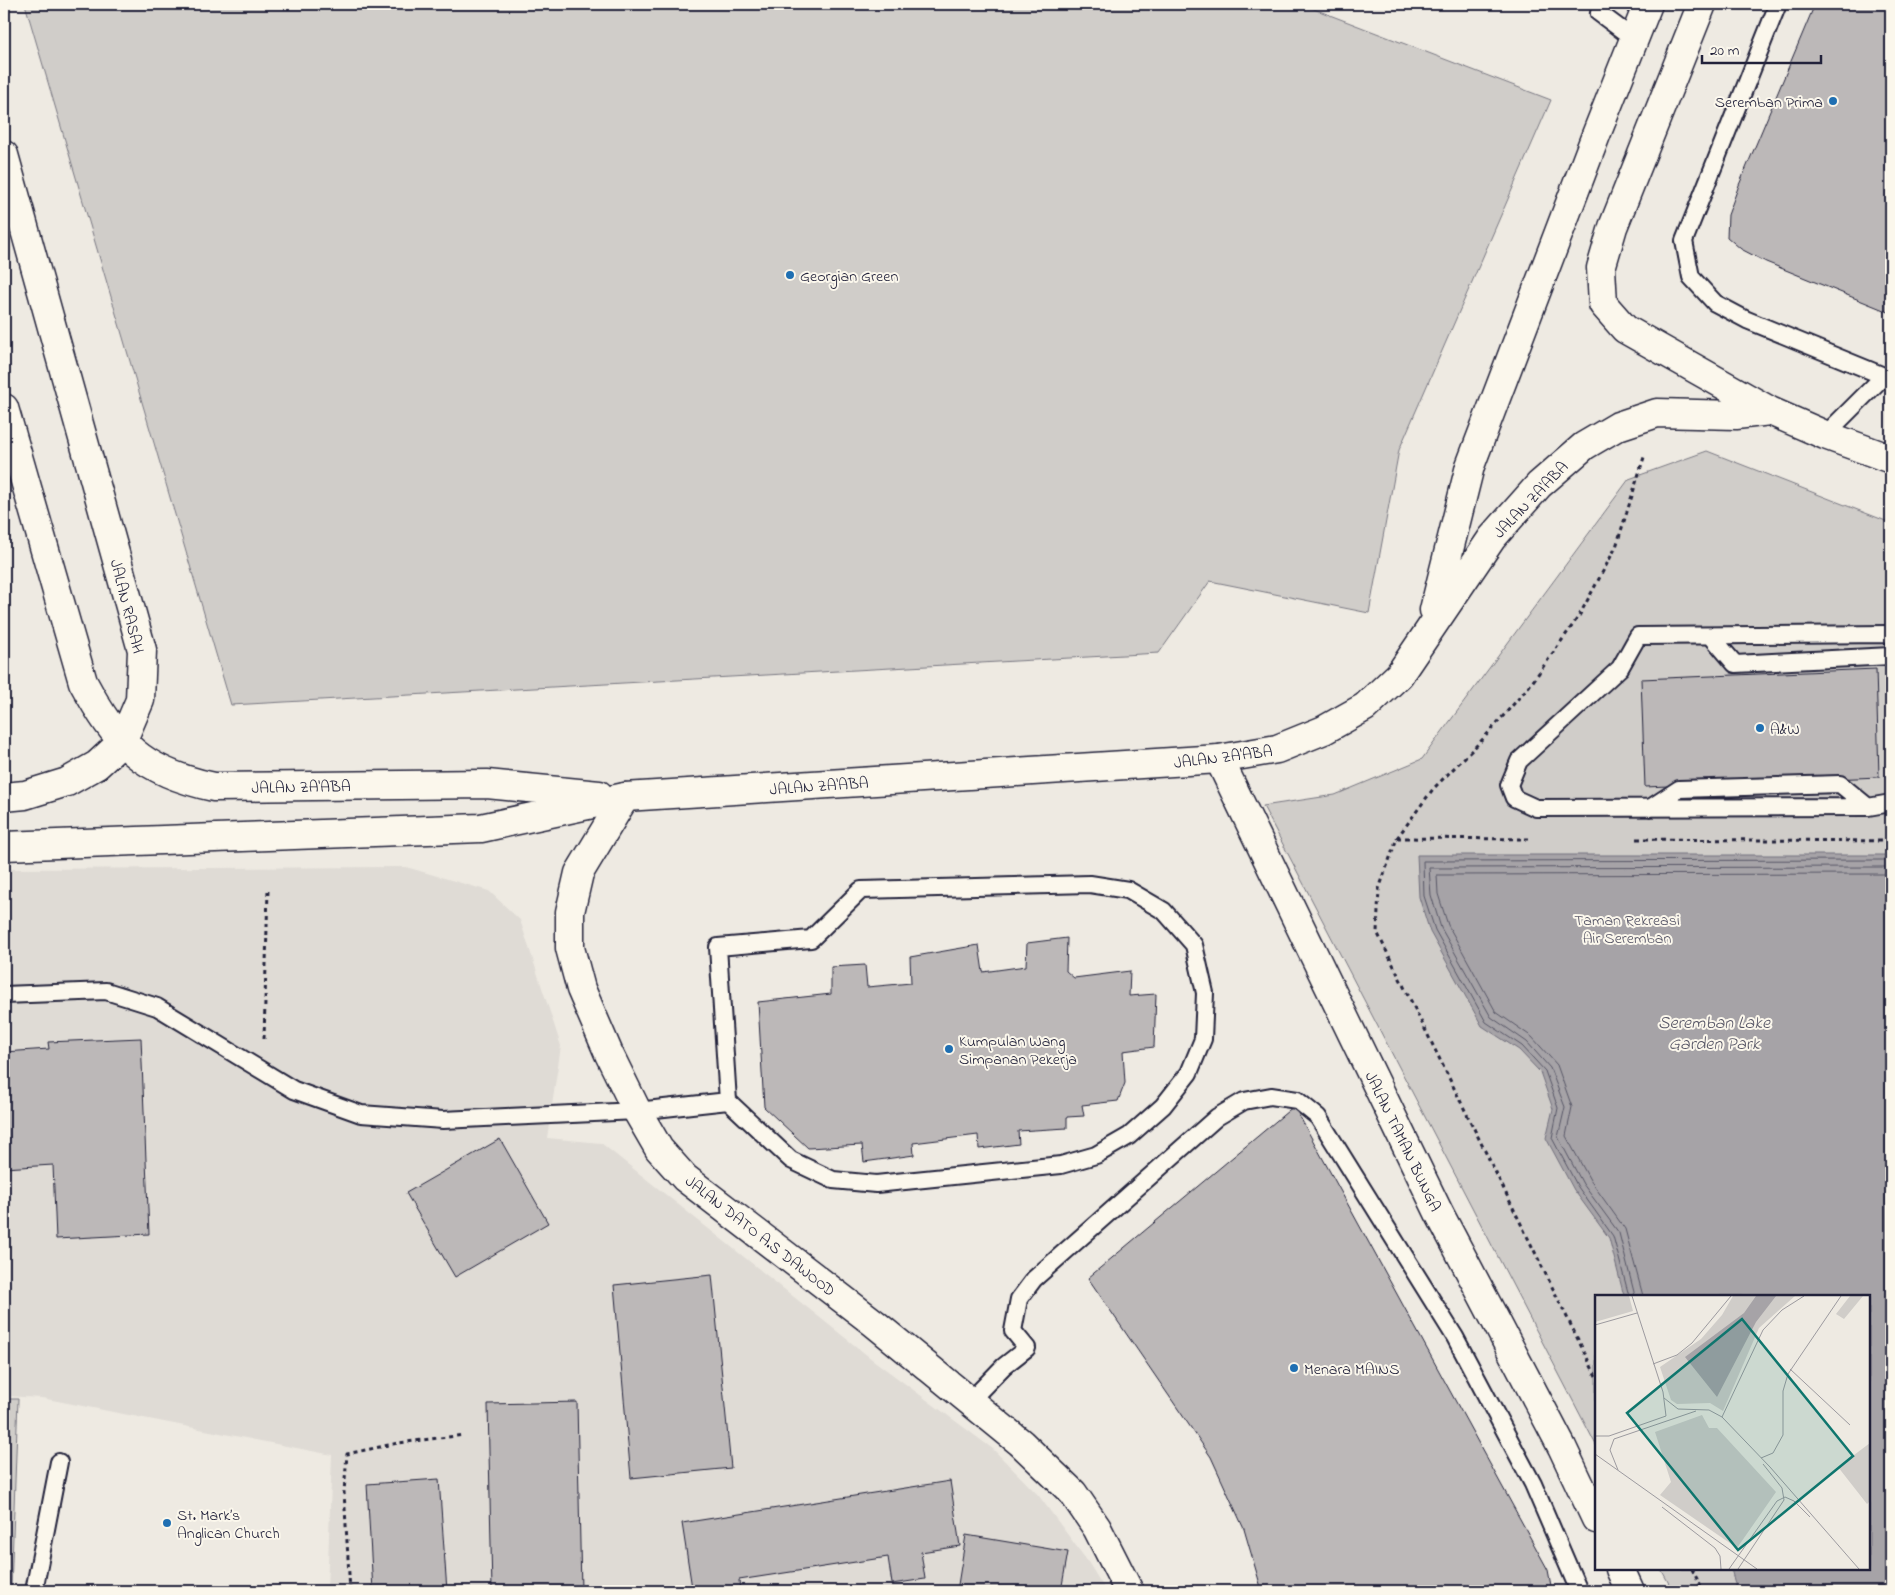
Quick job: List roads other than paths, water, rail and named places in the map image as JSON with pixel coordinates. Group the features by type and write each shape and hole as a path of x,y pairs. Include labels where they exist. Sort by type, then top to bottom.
{"main road":[{"path":"1430,626 1470,466 1648,4"},
{"path":"1702,4 1613,227 1601,268 1603,304 1625,329 1770,411 1825,435 1891,459"},
{"name":"JALAN RASAH","path":"4,155 142,650 140,700 122,742"},
{"path":"4,408 83,682 102,717 122,742 97,765 67,782 25,795 4,797"},
{"name":"JALAN ZA'ABA","path":"4,846 481,828 625,797 1219,759 1277,749 1324,730 1365,707 1398,675 1492,538 1539,485 1584,446 1618,426 1657,413 1736,415 1770,411"},
{"name":"JALAN ZA'ABA","path":"122,742 152,766 183,780 214,787 487,784 625,797"},
{"name":"JALAN TAMAN BUNGA","path":"1219,759 1439,1212 1562,1447 1595,1517"},
{"name":"JALAN DATO A.S DAWOOD","path":"625,797 579,873 570,912 570,948 581,989 609,1054 637,1111 659,1149 685,1178 874,1323 1022,1443 1073,1493 1097,1528 1129,1591"},
{"path":"1620,1570 1630,1591"}],"lane":[{"path":"1602,4 1598,13 1634,39"},
{"path":"1778,4 1684,241 1691,277 1715,303 1746,320 1888,377 1825,435"},
{"path":"1891,637 1889,634 1712,637 1638,636 1620,668 1519,761 1509,785 1514,798 1536,808 1868,807 1891,803"},
{"path":"1712,637 1736,664 1891,656"},
{"path":"1650,808 1679,789 1840,784 1868,807"},
{"path":"4,995 106,992 158,1007 294,1090 362,1114 443,1120 637,1111 728,1101 792,1160 833,1180 876,1184 1061,1165 1096,1155 1129,1136 1163,1106 1189,1073 1204,1039 1205,993 1194,945 1164,911 1128,890 1118,888 1090,884 861,890 811,939 718,947 728,1101"},
{"path":"970,1401 1004,1366 1027,1348 1013,1331 1019,1299 1034,1279 1217,1118 1244,1100 1271,1096 1298,1100 1318,1117 1455,1337 1533,1484 1579,1591"},
{"path":"34,1591 58,1462"}],"water":[{"name":"Seremban Lake Garden Park","path":"1417,855 1891,855 1891,1591 1737,1591 1731,1570 1870,1570 1870,1295 1624,1295 1609,1238 1574,1190 1546,1138 1553,1109 1540,1072 1519,1050 1482,1026 1430,932 1419,897"}],"place":[{"name":"Seremban Prima","path":"1833,101"},
{"name":"Georgian Green","path":"790,275"},
{"name":"A&W","path":"1760,728"},
{"name":"Kumpulan Wang Simpanan Pekerja","path":"949,1049"},
{"name":"Menara MAINS","path":"1294,1368"},
{"name":"St. Mark’s Anglican Church","path":"167,1523"}],"park label":[{"name":"Taman Rekreasi Air Seremban","path":"1627,928"}]}
